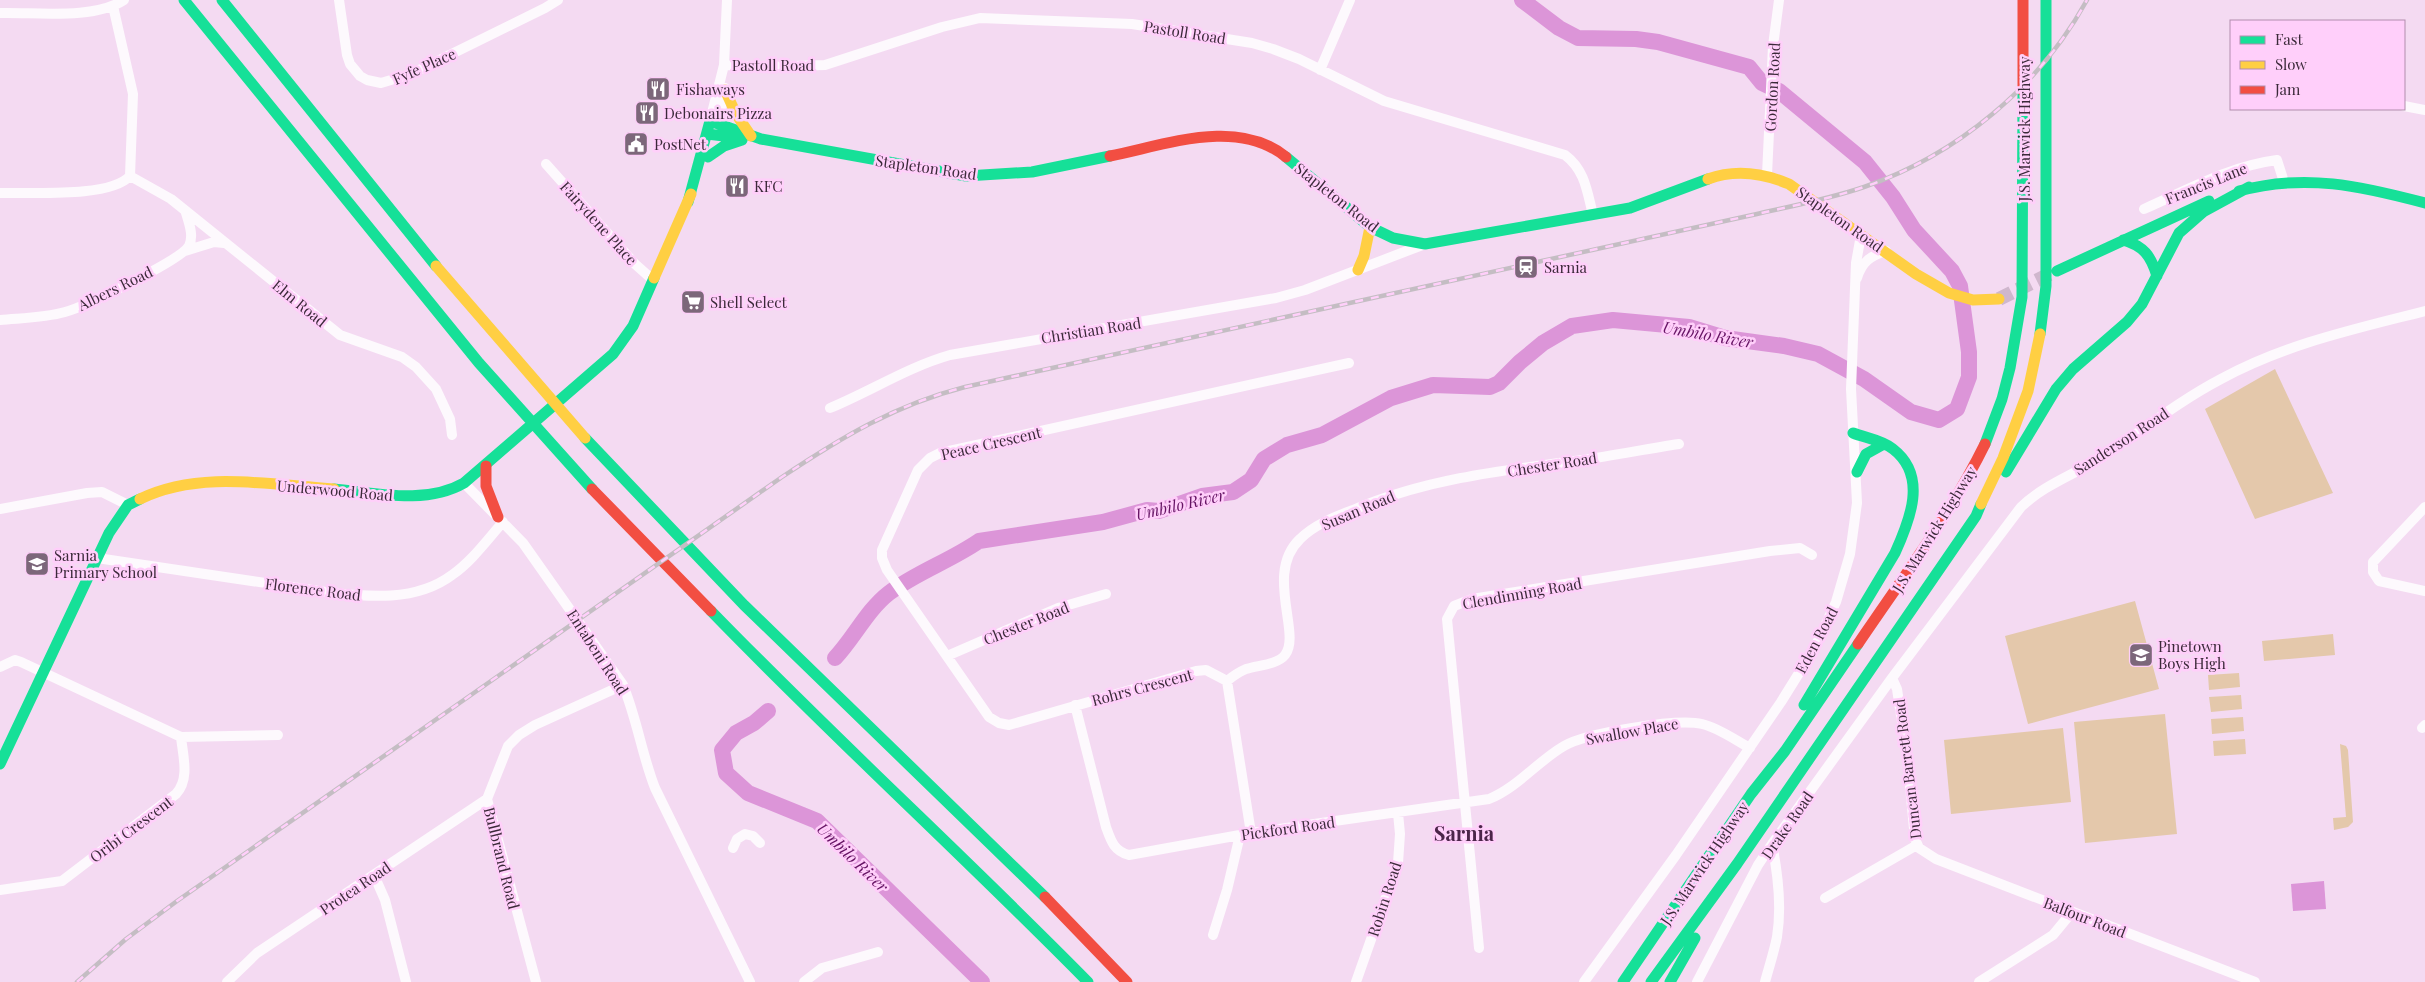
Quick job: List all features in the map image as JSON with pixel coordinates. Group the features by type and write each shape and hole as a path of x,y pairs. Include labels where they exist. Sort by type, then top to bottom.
{"main road":[{"path":"184,0 479,363 585,482 782,684 1023,916 1088,982"},
{"path":"222,0 502,345 620,476 711,572 1041,893 1127,982"},
{"name":"J.S. Marwick Highway","path":"1623,982 1751,794 1785,751 1942,522 1968,480 1985,444 2004,392 2019,324 2024,259 2023,0"},
{"name":"J.S. Marwick Highway","path":"1737,864 1976,516 2016,426 2028,391 2043,322 2047,252 2046,0"},
{"path":"708,157 724,146 753,138 736,114 725,90"},
{"name":"Stapleton Road","path":"712,128 753,138 966,176 1032,172 1209,136 1237,136 1266,144 1282,154 1370,227 1393,238 1425,244 1630,208 1715,176 1747,173 1767,175 1789,184 1809,196 1916,274 1949,293 1972,300 1998,299"},
{"name":"Underwood Road","path":"128,505 159,490 190,483 228,482 425,496 450,491 464,483 496,458 594,371 629,336 708,157 712,128"},
{"name":"Underwood Road","path":"688,202 712,128"},
{"path":"2057,271 2206,202 2249,188 2284,182 2352,185 2425,203"},
{"path":"1976,516 2007,470 2050,396 2082,360 2114,334 2136,312 2171,247 2191,221 2249,188"},
{"path":"1358,270 1364,256 1370,227"},
{"path":"2123,240 2137,244 2147,251 2157,276"},
{"path":"1751,794 1895,552 1908,526 1914,506 1913,482 1906,464 1899,454 1884,444 1853,433"},
{"path":"1857,472 1863,455 1868,450 1884,444"},
{"path":"486,466 486,486 500,519"},
{"path":"0,764 97,558 118,518 128,505"},
{"path":"1651,982 1737,864"},
{"path":"1670,982 1737,864"}],"street":[{"path":"0,13 88,12 113,6 124,0"},
{"name":"Fyfe Place","path":"339,0 345,46 350,64 360,76 374,83 381,83 411,74 558,0"},
{"name":"Underwood Road","path":"712,128 723,69 727,0"},
{"path":"1320,70 1350,0"},
{"name":"Gordon Road","path":"1767,175 1772,72 1779,0"},
{"path":"0,193 99,190 124,182 130,176 133,94 113,6"},
{"name":"Pastoll Road","path":"723,69 816,66 942,27 980,18 1132,24 1252,43 1299,59 1384,102 1565,155 1581,171 1593,214"},
{"name":"Underwood Road","path":"712,128 725,90 723,69"},
{"path":"2405,106 2425,110"},
{"name":"Francis Lane","path":"2144,210 2230,172 2255,164 2277,160 2284,182"},
{"name":"Fairydene Place","path":"546,164 635,264 653,280"},
{"name":"Elm Road","path":"130,176 171,199 340,335 402,357 416,367 436,389 450,419 452,434"},
{"path":"185,251 190,244 191,233 186,212"},
{"name":"Eden Road","path":"1584,982 1750,748 1814,649 1836,602 1855,529 1857,472 1850,389 1857,250 1861,235"},
{"name":"Albers Road","path":"0,320 55,314 79,307 176,258 185,251 214,242 224,243"},
{"name":"Christian Road","path":"830,408 864,393 917,365 950,354 1261,302 1305,290 1425,244"},
{"path":"1856,281 1866,260 1886,251"},
{"name":"Sanderson Road","path":"1892,678 2021,507 2041,490 2105,455 2177,404 2222,378 2266,357 2318,338 2425,311"},
{"name":"Peace Crescent","path":"1075,705 1009,725 999,723 989,716 887,570 882,558 884,544 918,470 930,458 940,453 1349,363"},
{"name":"Chester Road","path":"1425,485 1544,464 1680,444"},
{"name":"Entabeni Road","path":"464,483 500,519 540,566 623,685 630,702 646,765 655,788 750,982"},
{"name":"Susan Road","path":"1227,681 1247,669 1282,659 1289,649 1284,573 1291,551 1299,540 1328,520 1380,498 1425,485"},
{"path":"0,509 102,492 128,505"},
{"path":"2425,507 2373,562 2373,572 2379,581 2425,591"},
{"name":"Florence Road","path":"97,558 326,592 359,596 388,596 424,590 442,582 466,562 500,519"},
{"name":"Clendinning Road","path":"1479,948 1447,619 1454,606 1472,599 1770,551 1800,548 1812,555"},
{"name":"Chester Road","path":"947,656 1058,608 1106,594"},
{"path":"0,666 14,660 181,737 278,735"},
{"name":"Rohrs Crescent","path":"1113,846 1106,827 1075,705 1196,671 1206,670 1227,681"},
{"name":"Drake Road","path":"1697,982 1758,865 1892,678"},
{"name":"Duncan Barrett Road","path":"1825,898 1917,846 1897,689 1892,678"},
{"path":"1227,681 1251,833"},
{"name":"Bullbrand Road","path":"536,982 488,799 508,746 519,735 535,725 623,685"},
{"name":"Swallow Place","path":"1466,803 1496,796 1565,745 1588,736 1686,722 1708,725 1750,748"},
{"name":"Oribi Crescent","path":"0,890 62,881 176,794 181,789 184,776 181,737"},
{"name":"Protea Road","path":"227,982 258,953 488,799"},
{"name":"Pickford Road","path":"1113,846 1120,852 1129,855 1140,855 1251,833 1466,803"},
{"name":"Robin Road","path":"1356,982 1398,863 1398,813"},
{"path":"733,848 737,839 745,834 752,836 760,843"},
{"path":"1213,935 1227,890 1240,835"},
{"path":"1765,982 1777,934 1778,886 1772,844"},
{"name":"Balfour Road","path":"1917,846 1936,859 2255,982"},
{"path":"374,875 385,900 406,982"},
{"path":"1979,982 2053,935 2072,912"},
{"path":"804,982 822,968 878,952"}],"shaded area":[{"path":"2275,369 2333,493 2255,519 2205,409"},
{"path":"2135,601 2159,689 2028,724 2005,636"},
{"path":"2333,634 2335,655 2264,661 2262,641"},
{"path":"2239,673 2240,687 2209,690 2208,675"},
{"path":"2241,695 2242,709 2211,712 2209,697"},
{"path":"2165,714 2177,834 2085,843 2074,722"},
{"path":"2243,717 2244,731 2212,734 2211,719"},
{"path":"2063,728 2071,802 1951,814 1944,740"},
{"path":"2245,739 2246,754 2214,756 2213,741"},
{"path":"2340,744 2346,746 2348,750 2353,822 2348,827 2334,830 2333,818 2346,817"},
{"path":"2324,881 2326,909 2293,911 2291,884"}],"waterway":[{"name":"Umbilo River","path":"835,658 867,616 889,593 979,541 1103,522 1147,510 1159,511 1202,496 1233,492 1251,480 1264,459 1287,445 1322,435 1391,398 1433,385 1490,387 1499,383 1543,343 1572,326 1613,320 1689,327 1725,338 1784,346 1818,354 1864,379 1911,412 1939,420 1957,409 1969,377 1969,352 1960,286 1952,271 1914,230 1893,197 1865,162 1779,91 1762,83 1749,67 1658,42 1636,39 1578,38 1559,28 1522,0"},
{"name":"Umbilo River","path":"768,711 754,723 736,733 722,750 726,773 748,793 817,821 982,982"}],"tunnel":[{"path":"1999,299 2054,272"}],"railway":[{"path":"77,982 126,939 177,901 782,477 848,436 892,413 940,394 965,387 1797,205 1864,187 1898,173 1931,156 1993,114 2020,89 2045,61 2068,31 2087,0"}],"traffic: fast":[{"path":"184,0 479,363 592,489"},
{"path":"222,0 436,266"},
{"path":"2040,334 2046,286 2046,0"},
{"path":"1985,444 2002,399 2010,368 2022,297 2023,91"},
{"path":"688,202 710,121 761,139 966,176 1032,172 1110,156"},
{"path":"707,134 741,138"},
{"path":"708,157 724,146 742,140"},
{"path":"1286,157 1370,227 1393,238 1425,244 1630,208 1708,179"},
{"path":"2239,191 2263,186 2310,182 2378,191 2425,203"},
{"path":"2006,472 2056,389 2073,369 2127,322 2142,304 2179,233 2203,212 2249,187"},
{"path":"2057,271 2209,201"},
{"path":"2123,240 2136,245 2146,253 2157,276"},
{"path":"334,489 384,495 417,496 449,490 464,483 613,354 633,326 654,278"},
{"path":"1804,705 1895,553 1906,527 1913,499 1913,485 1910,472 1904,460 1884,443 1853,433"},
{"path":"585,438 744,605 1045,897"},
{"path":"1857,472 1866,454 1884,444"},
{"path":"0,764 109,533 128,505 140,499"},
{"path":"1651,982 1737,864 1976,516 1981,504"},
{"path":"711,611 804,705 1088,982"},
{"path":"1623,982 1751,794 1785,751 1858,644"},
{"path":"1670,982 1695,938"}],"traffic: slow":[{"path":"725,90 736,114 751,136"},
{"path":"1708,179 1739,173 1769,177 1789,184 1916,274 1949,293 1973,300 1999,299"},
{"path":"654,278 691,194"},
{"path":"1358,270 1364,256 1370,227"},
{"path":"436,266 585,438"},
{"path":"1981,504 2003,458 2028,391 2040,334"},
{"path":"140,499 163,490 211,482 260,483 334,489"}],"traffic: jam":[{"path":"2023,0 2023,91"},
{"path":"1110,156 1177,141 1224,136 1246,138 1267,145 1286,157"},
{"path":"1858,644 1957,496 1985,444"},
{"path":"486,466 486,486 498,517"},
{"path":"592,489 711,611"},
{"path":"1045,897 1127,982"}],"place":[{"name":"Fishaways","path":"658,89"},
{"name":"Debonairs Pizza","path":"647,113"},
{"name":"PostNet","path":"636,144"},
{"name":"KFC","path":"737,186"},
{"name":"Sarnia","path":"1526,267"},
{"name":"Shell Select","path":"693,302"},
{"name":"Sarnia Primary School","path":"37,564"},
{"name":"Pinetown Boys High","path":"2141,655"}],"district":[{"name":"Sarnia","path":"1464,832"}]}
